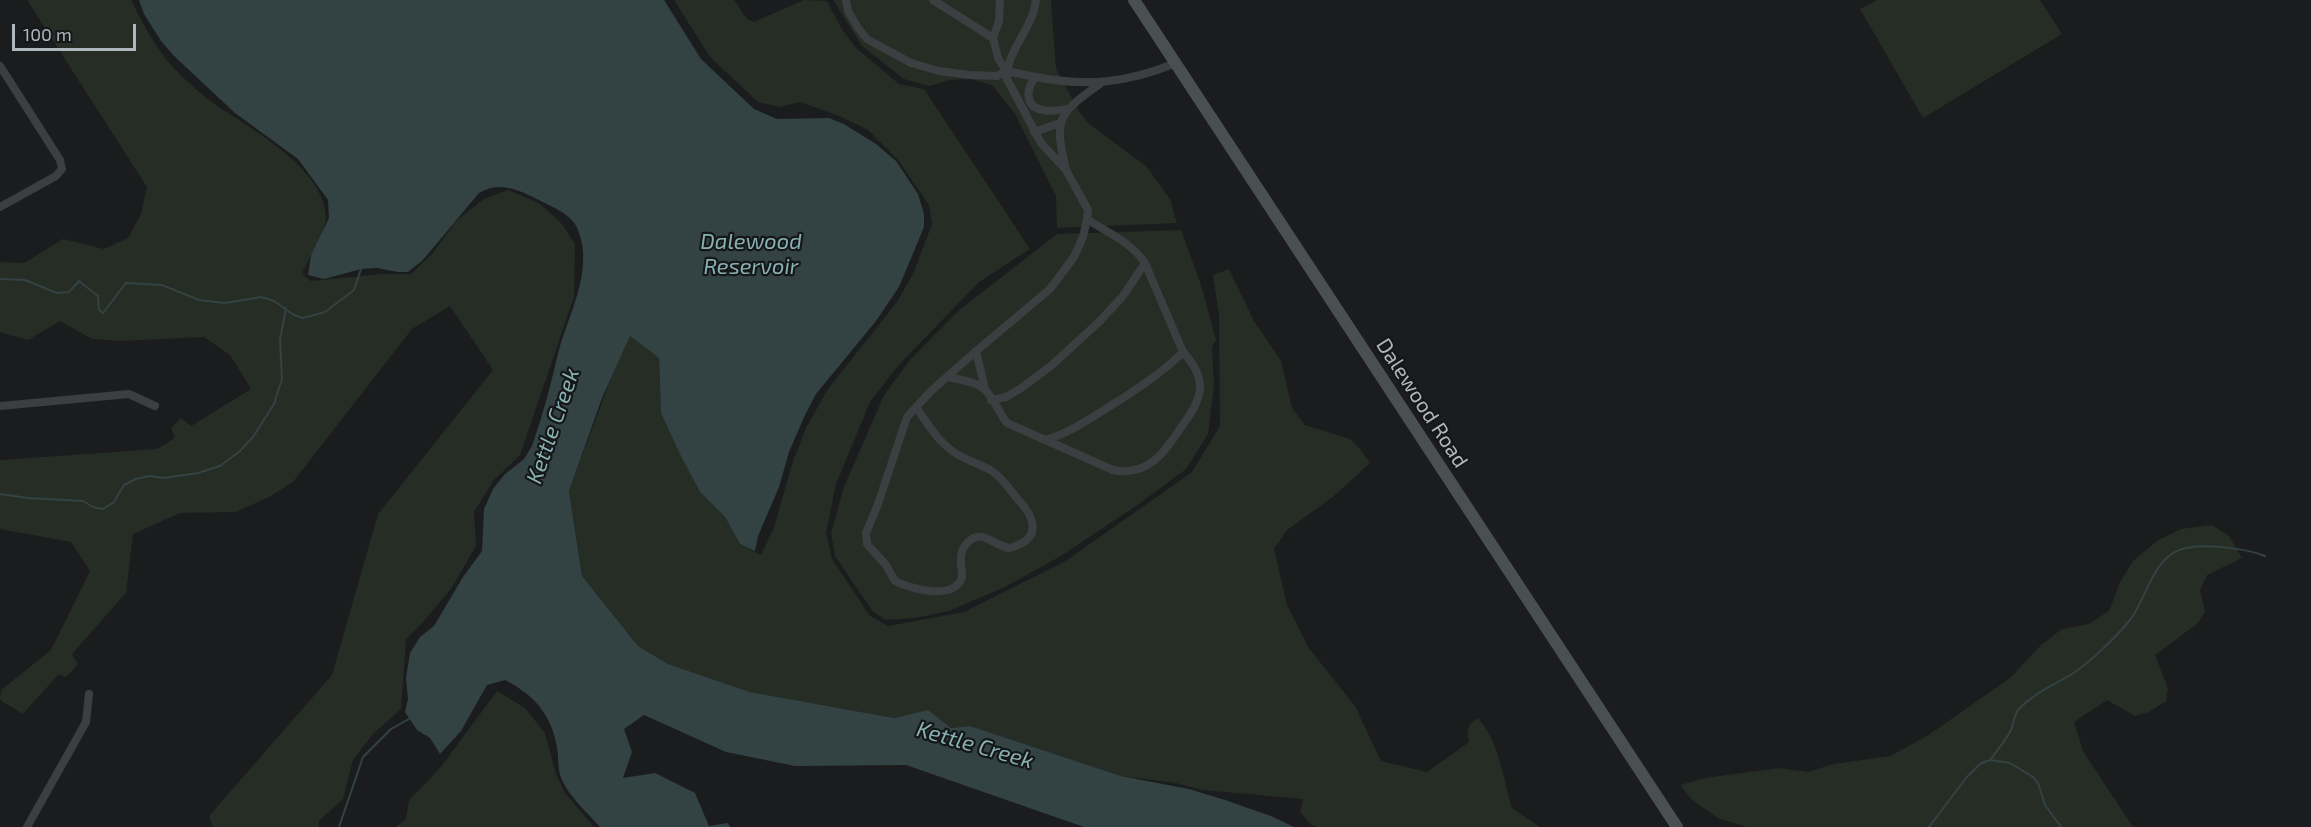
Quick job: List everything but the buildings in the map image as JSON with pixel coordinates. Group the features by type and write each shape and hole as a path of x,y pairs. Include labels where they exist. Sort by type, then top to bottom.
{"main road":[{"name":"Dalewood Road","path":"1134,0 1677,827"}],"street":[{"path":"846,0 848,11 867,39 911,63 939,71 997,76 1006,71 1032,17 1036,0"},
{"path":"933,0 993,38"},
{"path":"1000,0 999,21 993,38 998,58 1034,132 1052,157 1066,170"},
{"path":"1006,71 1064,82 1100,84 1147,75 1176,63"},
{"path":"0,66 60,160 62,169 56,176 0,207"},
{"path":"1036,77 1027,91 1029,102 1045,111 1068,109"},
{"path":"917,408 936,436 956,453 998,476 1028,509 1032,518 1033,528 1028,540 1010,548 980,536 972,538 963,547 961,554 962,577 943,592 923,590 896,581 886,565 867,544 866,533 907,417 976,351 1050,289 1074,257 1083,237 1088,210 1066,170 1059,135 1060,123 1068,109 1100,84"},
{"path":"1034,132 1060,123"},
{"path":"976,351 985,389 1007,423 1113,470 1125,472 1136,471 1160,457 1170,447 1195,406 1200,389 1199,377 1191,361 1183,352 1145,263 1138,252 1088,219"},
{"path":"991,399 1006,397 1052,365 1100,321 1123,296 1145,263"},
{"path":"1045,440 1062,435 1085,422 1151,380 1183,352"},
{"path":"948,377 970,382 985,389"},
{"path":"0,406 129,394 155,406"},
{"path":"27,827 86,722 89,694"}],"shaded area":[{"path":"27,0 131,0 154,43 181,75 209,100 263,136 299,166 313,183 323,201 326,220 302,274 311,281 383,274 411,274 432,254 457,220 484,199 508,190 539,203 562,224 575,244 574,297 520,455 494,480 474,512 476,546 451,589 406,639 401,709 373,734 353,760 343,799 319,821 319,827 213,827 209,816 332,675 378,514 493,370 450,306 412,329 293,482 269,497 236,512 180,513 133,534 126,593 72,654 78,664 66,677 59,674 23,714 0,700 1,690 51,650 90,571 71,542 0,529 0,460 157,449 175,438 171,428 181,418 191,426 251,389 230,355 204,337 121,341 92,339 60,321 28,340 0,332 0,262 24,263 63,239 104,249 128,238 141,214 147,187"},
{"path":"674,0 734,0 747,19 754,22 804,0 827,1 841,28 856,48 899,84 924,89 1030,249 979,282 897,367 870,402 836,484 826,532 832,559 870,616 888,626 964,612 1067,560 1192,472 1220,426 1219,315 1213,275 1229,269 1254,321 1281,361 1292,408 1305,425 1350,439 1370,463 1334,496 1287,530 1274,549 1287,605 1308,647 1355,706 1381,761 1427,772 1469,742 1469,728 1478,718 1496,749 1512,808 1540,827 1318,827 1311,825 1300,812 1303,799 1202,790 1176,783 1121,776 970,726 951,728 928,711 894,718 750,692 668,664 638,646 582,576 569,491 611,378 630,336 659,358 661,413 700,492 725,517 740,544 761,555 774,527 793,461 807,426 828,389 897,302 913,274 932,224 929,205 898,160 868,130 839,116 800,102 780,107 758,102 710,57"},
{"path":"833,0 1051,0 1056,69 1079,111 1089,124 1146,166 1170,199 1177,223 1057,228 1056,196 1015,114 993,86 972,79 950,80 929,86 904,79 862,46"},
{"path":"1877,0 2040,0 2062,34 1923,118 1860,9"},
{"path":"1181,230 1202,288 1216,340 1212,347 1214,385 1208,434 1186,469 1139,504 1061,556 1005,587 949,611 915,618 886,620 873,612 835,556 831,533 844,487 884,395 910,360 958,311 1057,234"},
{"path":"2212,525 2229,536 2242,558 2207,575 2200,590 2205,612 2197,624 2155,655 2168,688 2166,701 2149,712 2135,716 2107,700 2074,722 2083,751 2133,827 1747,827 1718,818 1692,800 1680,785 1705,778 1779,768 1808,772 1833,764 1890,756 1927,736 2010,678 2041,645 2062,629 2089,624 2109,611 2120,582 2133,561 2157,541 2181,529"},
{"path":"497,691 525,708 545,733 556,774 565,793 594,827 395,827 406,819 409,800 440,768"}],"water":[{"name":"Dalewood Reservoir","path":"139,0 664,0 701,59 754,109 777,119 829,118 844,124 876,144 896,161 918,194 924,214 924,227 899,287 876,321 816,394 805,415 789,452 779,487 758,536 755,551 740,544 725,517 700,492 661,413 659,358 630,336 602,398 569,491 582,576 638,646 668,664 750,692 894,718 928,710 951,728 970,726 1121,776 1189,789 1271,816 1294,827 1084,827 906,765 795,766 726,752 644,715 624,729 632,752 623,778 655,773 695,793 709,826 728,823 730,827 600,827 565,787 559,772 554,735 546,715 525,692 505,680 487,685 461,731 440,754 430,738 417,730 405,712 408,699 406,678 410,653 420,637 434,626 463,577 482,551 484,509 493,489 504,475 524,459 532,446 581,279 583,262 578,230 571,219 553,207 514,189 493,187 479,193 423,260 408,272 377,268 361,269 324,279 308,275 311,255 329,218 328,200 298,159 235,113 174,56 161,41 144,14"}],"waterway":[{"path":"0,279 25,280 57,293 69,292 79,281 98,296 99,310 103,313 126,283 162,285 199,300 225,303 261,297 274,301 294,315 303,318 325,312 354,290 361,269"},
{"path":"0,494 83,501 93,507 103,509 114,502 124,485 136,479 198,473 220,466 240,451 253,437 274,404 282,379 280,340 286,308"},
{"path":"1990,760 2009,734 2019,709 2035,695 2073,673 2100,652 2130,620 2154,574 2160,565 2175,552 2207,546 2245,550 2265,556"},
{"path":"339,827 363,757 391,729 409,719"},
{"path":"1929,827 1966,778 1980,764 1990,760 2010,763 2033,777 2038,783 2045,805 2061,827"}],"water label":[{"name":"Kettle Creek","path":"553,426"},
{"name":"Kettle Creek","path":"975,745"}]}
